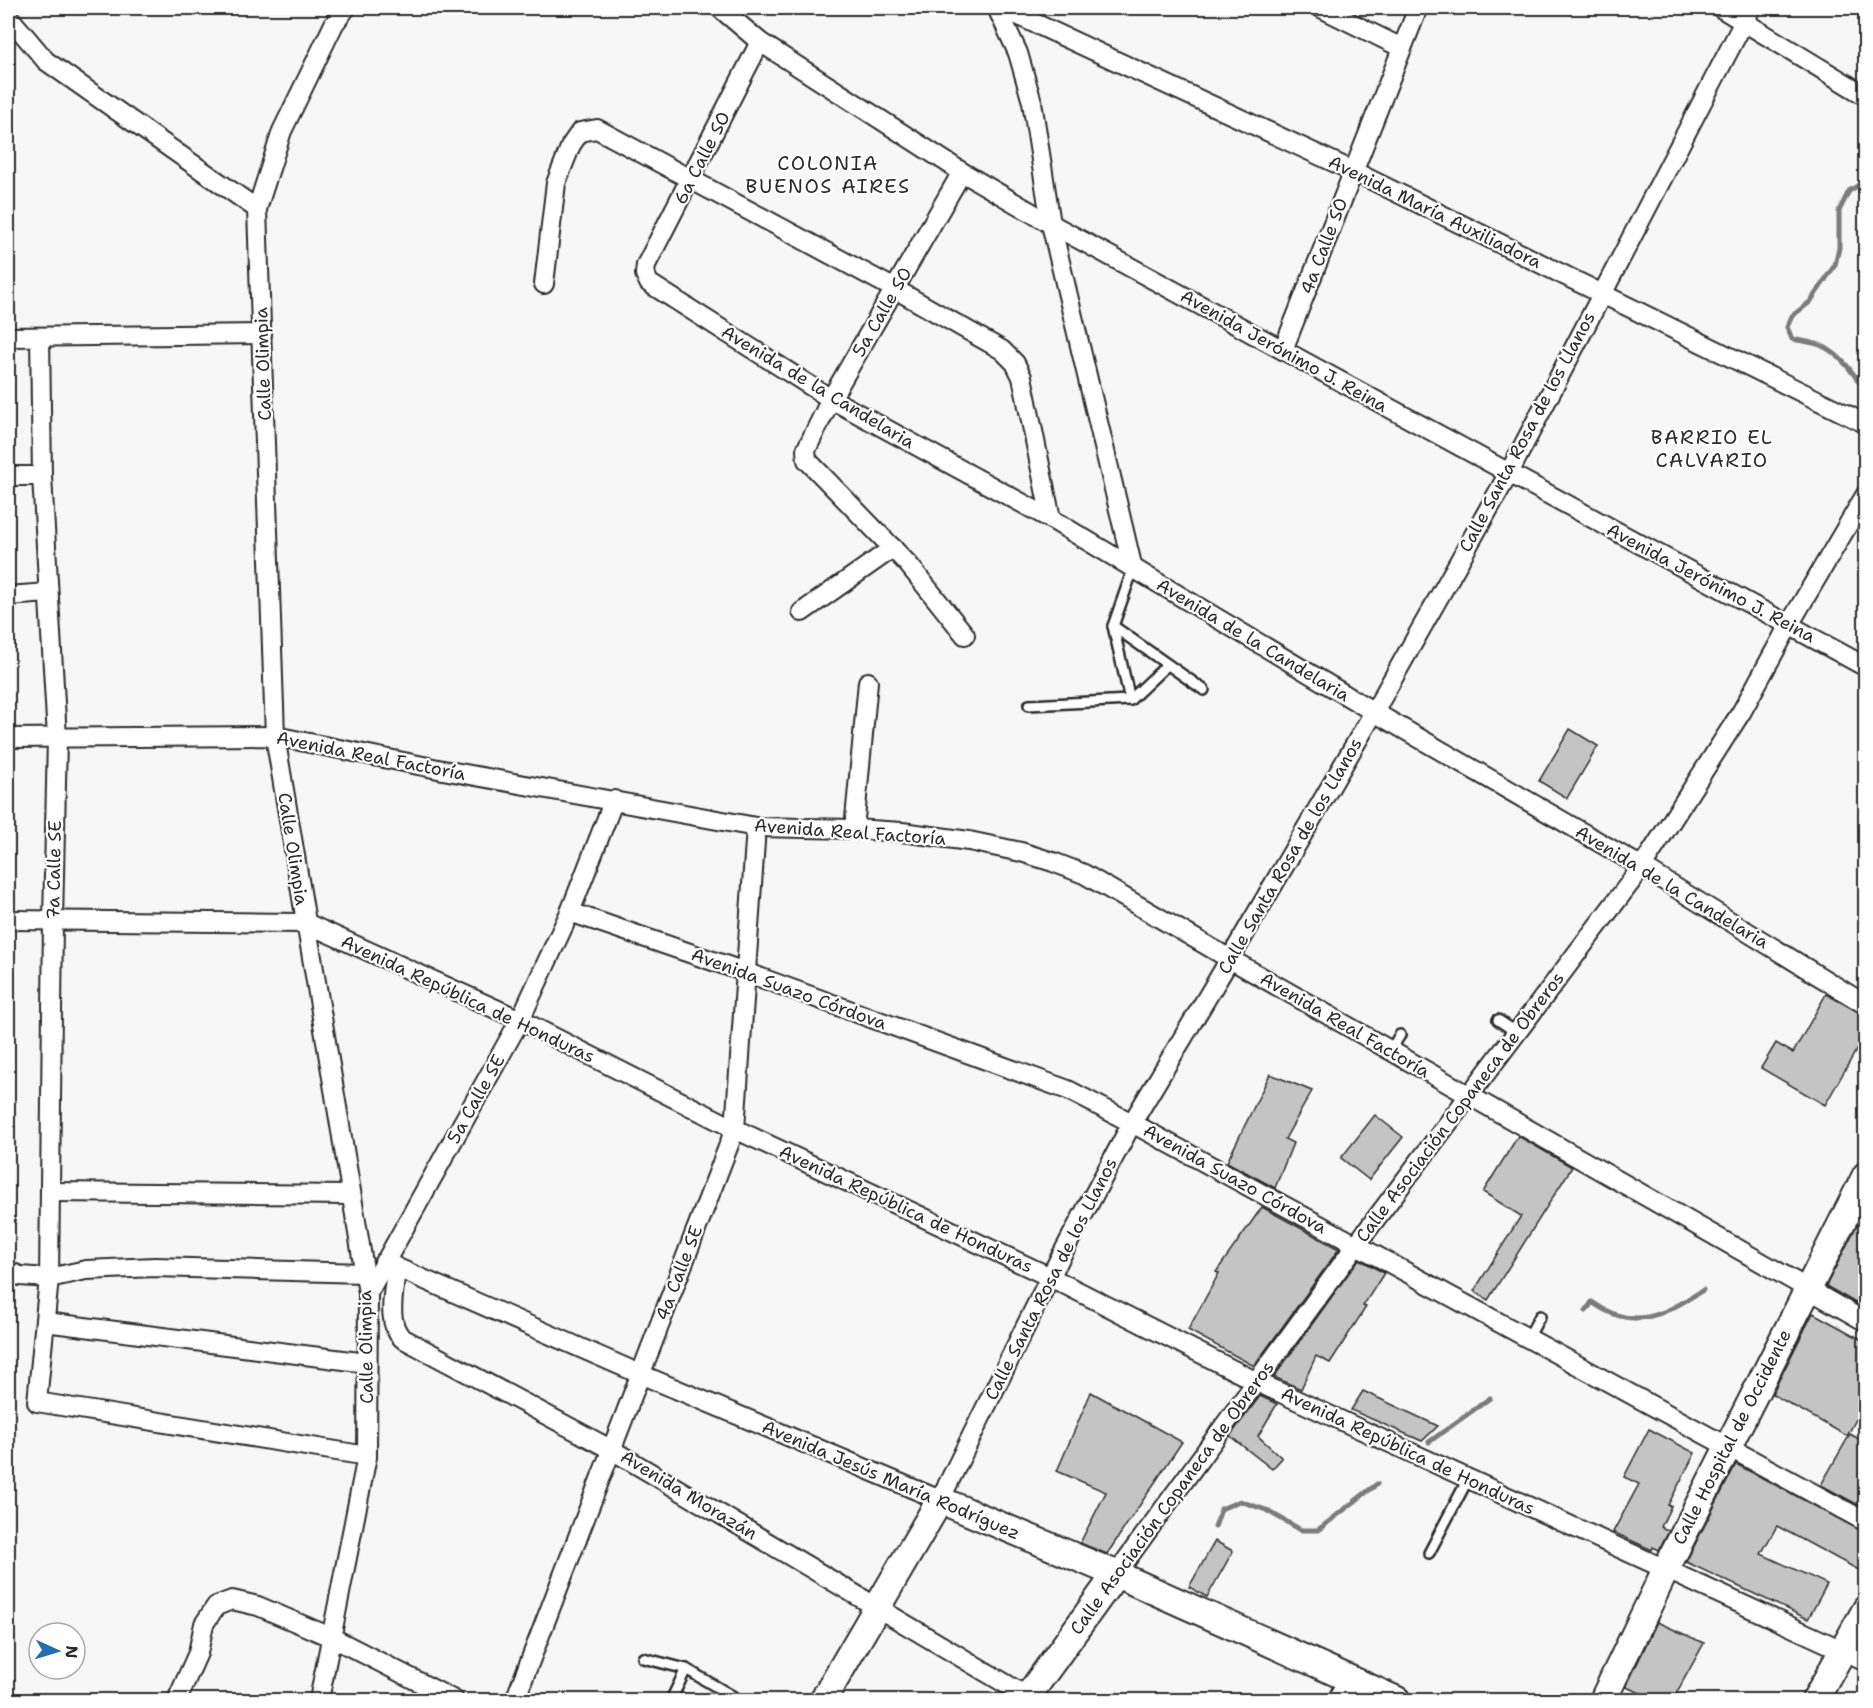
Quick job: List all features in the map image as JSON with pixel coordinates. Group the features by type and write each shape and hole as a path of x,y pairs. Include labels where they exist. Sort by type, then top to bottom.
{"street":[{"name":"Calle Olimpia","path":"319,1701 367,1456 368,1293 275,736 257,210 282,131 334,24 346,8"},
{"name":"Avenida Jerónimo J. Reina","path":"720,8 760,42 962,171 1051,224 1866,667"},
{"path":"999,8 1018,53 1032,102 1051,224 1133,568"},
{"name":"Avenida María Auxiliadora","path":"999,8 1353,171 1866,424"},
{"path":"1321,8 1401,48"},
{"name":"4a Calle SO","path":"1282,350 1418,8"},
{"path":"1721,8 1747,14 1866,96"},
{"name":"Calle Santa Rosa de los Llanos","path":"823,1701 940,1500 1050,1277 1132,1122 1374,712 1509,473 1747,14"},
{"path":"8,16 46,61 257,210"},
{"name":"6a Calle SO","path":"645,274 646,265 691,181 760,42"},
{"path":"544,284 556,183 571,145 580,132 597,129 1002,350 1015,363 1022,377 1051,519"},
{"name":"5a Calle SO","path":"893,548 807,460 806,450 831,399 962,171"},
{"name":"Avenida de la Candelaria","path":"645,274 649,283 831,399 1051,519 1374,712 1642,867 1866,1005"},
{"path":"8,337 262,334"},
{"name":"7a Calle SE","path":"40,337 42,476 57,738 49,1278 37,1402 367,1456"},
{"path":"8,476 42,476"},
{"name":"Calle Asociación Copaneca de Obreros","path":"1029,1699 1116,1574 1356,1245 1642,867 1742,711 1789,625 1866,494"},
{"path":"802,612 893,548 965,635"},
{"path":"8,596 48,593"},
{"path":"854,829 868,682"},
{"name":"Avenida Real Factoría","path":"8,738 275,736 443,770 756,827 902,832 969,841 1021,852 1053,862 1084,874 1866,1322"},
{"name":"5a Calle SE","path":"368,1293 390,1265 520,1020 570,912 614,800"},
{"name":"4a Calle SE","path":"515,1701 735,1129 756,827"},
{"name":"Avenida Suazo Córdova","path":"570,912 745,972 1068,1090 1132,1122 1866,1522"},
{"path":"8,920 306,923"},
{"name":"Avenida República de Honduras","path":"306,923 520,1020 735,1129 1050,1277 1257,1382 1866,1661"},
{"name":"Calle Hospital de Occidente","path":"1603,1701 1666,1569 1866,1175"},
{"path":"50,1192 351,1195"},
{"name":"Avenida Jesús María Rodríguez","path":"390,1265 640,1374 1116,1574 1397,1701"},
{"name":"Avenida Morazán","path":"390,1265 393,1322 396,1332 402,1338 612,1450 1029,1699"},
{"path":"8,1271 20,1276 49,1278 86,1270 154,1267 364,1273"},
{"path":"45,1322 367,1363"},
{"path":"177,1701 198,1653 204,1624 216,1606 232,1600 258,1606 333,1638 454,1701"},
{"path":"1815,1701 1866,1609"},
{"path":"1337,1701 1349,1678"}],"lane":[{"path":"1130,699 1113,626 1133,568"},
{"path":"1113,626 1204,690"},
{"path":"1029,705 1130,699 1167,665"},
{"path":"1498,1020 1516,1032"},
{"path":"1390,1051 1400,1035"},
{"path":"1528,1338 1540,1316"},
{"path":"1429,1553 1468,1479"},
{"path":"643,1658 686,1670 739,1701"},
{"path":"671,1701 686,1670"}],"building":[{"path":"1570,729 1598,746 1567,798 1539,781"},
{"path":"1826,994 1866,1016 1866,1033 1825,1105 1761,1068 1776,1043 1793,1053"},
{"path":"1270,1074 1312,1091 1285,1139 1293,1143 1275,1188 1227,1162"},
{"path":"1375,1115 1403,1137 1369,1180 1341,1158"},
{"path":"1518,1136 1572,1167 1488,1300 1474,1291 1521,1216 1483,1192"},
{"path":"1262,1207 1339,1249 1254,1366 1188,1330 1219,1273 1216,1272"},
{"path":"1859,1221 1866,1225 1866,1309 1826,1286"},
{"path":"1359,1259 1384,1273 1363,1306 1366,1307 1330,1363 1316,1356 1301,1389 1274,1377"},
{"path":"1813,1313 1866,1342 1866,1401 1847,1436 1772,1394"},
{"path":"1363,1391 1438,1426 1422,1441 1351,1410"},
{"path":"1091,1392 1182,1442 1107,1554 1080,1543 1106,1492 1057,1471"},
{"path":"1260,1396 1277,1404 1258,1436 1282,1458 1272,1469 1230,1436"},
{"path":"1649,1429 1695,1453 1668,1505 1671,1506 1661,1527 1669,1531 1659,1550 1653,1547 1652,1550 1613,1532 1639,1484 1624,1477"},
{"path":"1850,1434 1866,1443 1866,1509 1821,1485"},
{"path":"1736,1464 1866,1533 1866,1574 1777,1526 1761,1554 1827,1584 1808,1619 1686,1562"},
{"path":"1215,1541 1233,1551 1207,1597 1189,1587"},
{"path":"1657,1622 1704,1643 1672,1701 1660,1701 1626,1687"}],"waterway":[{"path":"1866,181 1849,191 1839,211 1839,248 1835,265 1810,302 1792,316 1787,327 1792,339 1820,345 1841,359 1866,392"},
{"path":"1586,1311 1592,1302 1622,1317 1649,1317 1662,1313 1703,1290"},
{"path":"1429,1442 1490,1398"},
{"path":"1215,1527 1221,1509 1240,1501 1266,1510 1301,1530 1318,1530 1377,1484"}],"district":[{"name":"COLONIA BUENOS AIRES","path":"828,174"},
{"name":"BARRIO EL CALVARIO","path":"1712,448"}]}
